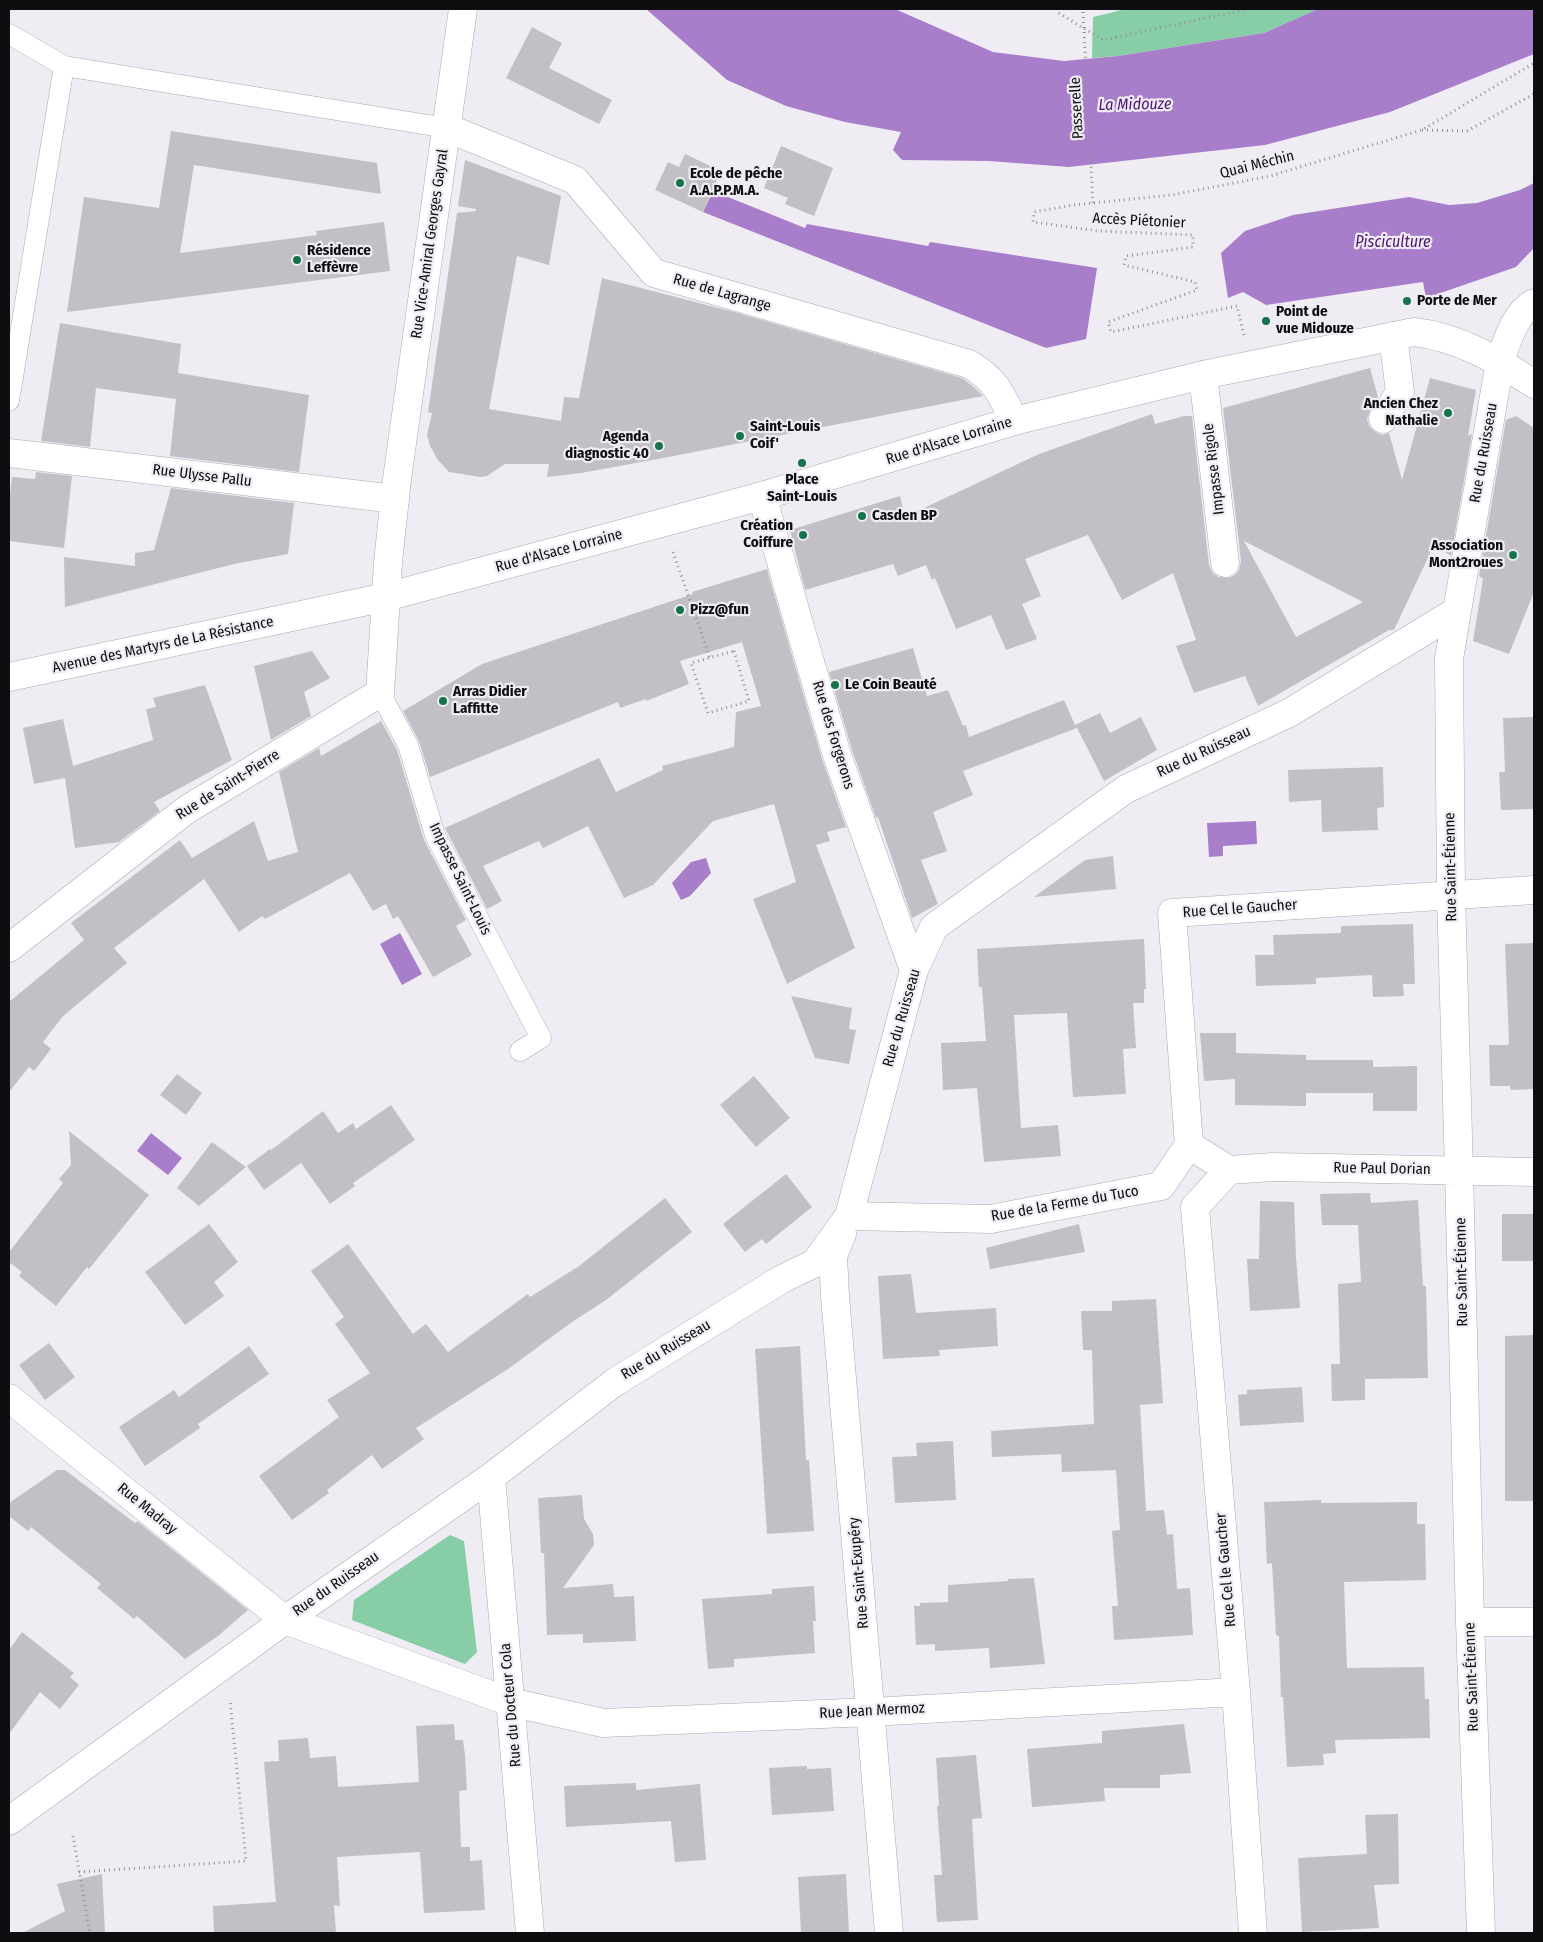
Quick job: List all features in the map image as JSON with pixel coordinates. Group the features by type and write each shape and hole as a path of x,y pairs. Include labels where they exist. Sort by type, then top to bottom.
{"street":[{"name":"Rue Vice-Amiral Georges Gayral","path":"396,489 463,9"},
{"name":"Rue de Lagrange","path":"446,128 575,180 654,273 969,364 985,373 996,384 1014,421"},
{"name":"Rue du Ruisseau","path":"10,1818 285,1620 491,1477 614,1382 782,1279 815,1263 848,1216 914,970 934,927 1126,789 1289,712 1457,612 1500,362 1513,326 1530,305"},
{"name":"Rue d'Alsace Lorraine","path":"386,597 664,524 1014,421 1203,374 1414,332 1435,334 1467,346 1500,362 1534,384"},
{"path":"1383,419 1400,392 1393,336"},
{"name":"Impasse Rigole","path":"1203,374 1226,563"},
{"name":"Rue Ulysse Pallu","path":"9,453 396,489"},
{"path":"380,693 386,597 396,489"},
{"name":"Rue des Forgerons","path":"762,496 837,755 914,970"},
{"name":"Avenue des Martyrs de La Résistance","path":"9,677 386,597"},
{"name":"Rue Saint-Étienne","path":"1457,612 1449,659 1451,895 1460,1170 1470,1622 1481,1933"},
{"name":"Rue de Saint-Pierre","path":"9,948 186,810 380,693"},
{"path":"1451,895 1534,890"},
{"name":"Rue Cel le Gaucher","path":"1189,1145 1172,913 1451,895"},
{"path":"1189,1145 1229,1170 1195,1207 1161,1186 1189,1145"},
{"name":"Rue Paul Dorian","path":"1229,1170 1273,1167 1534,1172"},
{"name":"Rue de la Ferme du Tuco","path":"848,1216 992,1219 1161,1186"},
{"name":"Rue Cel le Gaucher","path":"1195,1207 1236,1692 1253,1933"},
{"name":"Rue Saint-Exupéry","path":"848,1216 833,1256 835,1296 889,1933"},
{"name":"Rue Madray","path":"9,1398 285,1620"},
{"name":"Rue du Docteur Cola","path":"491,1477 530,1933"},
{"name":"Rue du Ruisseau","path":"285,1620 510,1702"},
{"path":"1470,1622 1534,1622"},
{"name":"Rue Jean Mermoz","path":"510,1702 603,1722 871,1712 1236,1692"}],"lane":[{"path":"9,34 64,66 446,128"},
{"path":"9,401 64,66"},
{"name":"Impasse Saint-Louis","path":"380,693 408,745 435,835 541,1038 520,1051"}],"path":[{"path":"1057,9 1057,12 1103,40 1249,9"},
{"name":"Passerelle","path":"1083,12 1093,204"},
{"name":"Quai Méchin","path":"1093,204 1172,195 1270,176 1422,130 1534,63"},
{"name":"Quai Méchin","path":"1422,130 1467,131 1534,94"},
{"name":"Accès Piétonier","path":"1093,204 1034,212 1033,222 1099,231 1193,235 1193,247 1126,256 1124,265 1195,282 1198,290 1108,322 1110,332 1237,306 1244,337"},
{"path":"664,524 710,658"},
{"path":"734,651 750,701 708,712 691,664 710,658 734,651"},
{"path":"79,1872 246,1861 227,1662"},
{"path":"72,1836 90,1933"}],"green space":[{"path":"1126,9 1318,9 1264,33 1118,56 1092,58 1093,17"},
{"path":"450,1535 464,1541 477,1652 465,1664 352,1620 354,1600"}],"water":[{"name":"La Midouze","path":"646,9 895,9 993,52 1064,61 1118,56 1264,33 1318,9 1534,9 1534,54 1390,112 1265,145 1069,167 989,161 902,160 893,150 901,132 845,122 786,106 727,80"},
{"name":"Pisciculture","path":"1534,183 1534,248 1516,267 1426,298 1423,282 1266,305 1243,292 1228,298 1221,253 1245,231 1293,215 1409,197 1449,205 1477,203 1520,190"},
{"path":"713,191 805,228 807,224 928,246 930,242 1097,268 1086,339 1046,348 703,212"},
{"path":"1256,821 1257,844 1223,846 1223,856 1209,857 1207,823"},
{"path":"706,858 711,873 690,896 681,900 672,883 691,862"},
{"path":"400,933 422,974 402,985 380,944"},
{"path":"151,1133 182,1158 168,1175 137,1151"}],"building":[{"path":"532,27 562,43 549,68 612,100 599,124 506,78"},
{"path":"171,131 377,163 381,194 194,165 180,253 317,235 316,231 384,222 390,271 67,312 84,197 159,208"},
{"path":"781,146 833,168 814,216 785,204 788,198 764,188"},
{"path":"685,154 721,171 703,212 655,190 668,162 679,167"},
{"path":"465,160 561,196 549,265 517,256 489,409 561,421 564,397 579,398 602,278 734,312 962,378 983,396 581,473 547,477 549,464 505,464 487,476 480,477 449,472 438,460 430,446 427,435 432,413 428,412 457,213 476,211 476,209 458,206"},
{"path":"60,323 181,344 178,373 309,395 299,472 170,456 176,399 96,388 90,447 41,441"},
{"path":"1370,368 1378,397 1367,419 1369,426 1375,432 1382,435 1389,433 1402,480 1430,378 1476,390 1468,436 1472,434 1451,556 1434,545 1394,630 1389,630 1258,706 1245,676 1194,693 1176,646 1196,640 1173,573 1122,600 1088,535 1025,559 1041,596 1022,604 1037,639 1006,650 991,615 956,629 935,578 932,580 926,565 898,576 893,564 805,590 790,530 900,496 905,517 1039,454 1152,414 1155,424 1184,416 1192,416 1209,565 1212,572 1218,577 1227,578 1234,576 1239,570 1241,561 1223,408","holes":["1244,541 1363,602 1296,637"]},
{"path":"1516,416 1534,428 1534,592 1509,654 1473,641 1483,579 1479,576 1506,420"},
{"path":"36,472 72,476 64,548 9,541 9,502 12,477 35,479"},
{"path":"171,488 294,503 288,554 234,564 65,607 64,557 135,566 135,553 154,550"},
{"path":"767,569 822,759 846,827 827,832 830,841 816,845 855,948 787,984 753,899 796,882 774,804 713,821 653,885 624,898 588,826 543,848 539,841 483,866 502,901 487,909 445,828 599,758 616,792 663,770 662,766 734,747 736,712 761,706 742,642 680,661 689,684 646,701 646,699 620,708 618,702 430,777 419,741 403,711 482,664 693,594 692,592"},
{"path":"913,648 927,696 948,690 963,726 966,725 969,737 1064,700 1075,725 1100,713 1110,733 1141,717 1157,750 1104,781 1077,728 963,771 973,795 933,812 947,851 921,860 938,904 912,918 878,817 876,818 852,750 829,672"},
{"path":"312,651 330,678 304,692 311,716 271,740 254,666"},
{"path":"205,685 232,760 154,802 160,811 119,842 75,848 65,778 34,784 23,728 63,719 73,766 153,740 146,709 156,707 153,698"},
{"path":"1534,717 1534,809 1501,810 1499,772 1505,772 1503,718"},
{"path":"381,721 397,750 424,840 466,920 456,926 472,955 433,977 398,916 393,919 386,904 373,911 350,873 265,919 262,916 239,932 204,879 114,948 127,963 63,1016 43,1042 51,1049 34,1071 29,1067 9,1092 9,1002 84,940 71,923 180,840 192,858 254,821 268,861 298,852 279,772 319,748 321,756"},
{"path":"1383,767 1384,807 1377,808 1378,830 1322,832 1321,800 1289,802 1288,770"},
{"path":"1113,856 1116,889 1034,897 1085,860"},
{"path":"1413,924 1415,984 1403,984 1404,996 1373,997 1372,975 1316,978 1316,984 1256,986 1255,955 1274,955 1273,935 1341,933 1341,926"},
{"path":"1144,939 1146,989 1144,989 1144,1003 1133,1003 1136,1048 1123,1049 1126,1094 1073,1097 1067,1013 1014,1015 1021,1128 1058,1125 1061,1156 984,1162 977,1088 943,1090 941,1043 986,1041 982,987 979,987 977,949"},
{"path":"1534,943 1534,1089 1511,1090 1510,1086 1490,1086 1489,1045 1508,1045 1509,1042 1505,944"},
{"path":"791,996 852,1008 849,1029 856,1030 849,1064 815,1058"},
{"path":"1200,1033 1236,1033 1236,1053 1306,1055 1306,1060 1373,1060 1373,1067 1417,1066 1417,1111 1373,1111 1373,1093 1306,1093 1306,1106 1235,1105 1235,1079 1204,1081"},
{"path":"177,1074 202,1093 186,1115 160,1095"},
{"path":"754,1076 790,1118 756,1147 720,1105"},
{"path":"391,1105 415,1140 353,1183 355,1186 330,1204 301,1163 264,1190 247,1166 323,1111 338,1133 353,1123 356,1129"},
{"path":"69,1131 149,1195 89,1269 87,1267 56,1306 19,1276 22,1272 9,1262 9,1252 63,1183 59,1179 71,1165"},
{"path":"212,1142 246,1167 199,1206 177,1188"},
{"path":"786,1174 812,1207 766,1244 762,1239 745,1252 723,1224"},
{"path":"1370,1193 1371,1203 1418,1200 1423,1286 1426,1286 1428,1378 1365,1379 1365,1400 1332,1401 1331,1364 1340,1364 1338,1284 1361,1282 1358,1225 1322,1225 1320,1194"},
{"path":"665,1198 692,1232 606,1300 572,1322 508,1369 416,1428 424,1439 382,1469 372,1455 327,1490 329,1493 292,1520 259,1476 339,1417 327,1400 370,1373 335,1324 344,1317 311,1271 348,1244 413,1334 426,1324 448,1352 528,1294 530,1297 579,1266"},
{"path":"1260,1201 1294,1202 1300,1308 1250,1311 1247,1259 1259,1259"},
{"path":"1502,1214 1534,1214 1534,1261 1502,1261"},
{"path":"209,1224 238,1262 214,1282 224,1296 185,1325 145,1272"},
{"path":"1079,1224 1085,1252 990,1269 986,1248"},
{"path":"911,1274 916,1313 996,1308 998,1346 939,1350 940,1356 883,1359 878,1276"},
{"path":"1156,1299 1163,1403 1140,1405 1146,1511 1164,1510 1167,1535 1173,1534 1177,1589 1190,1588 1193,1635 1114,1640 1112,1606 1118,1606 1112,1531 1120,1530 1116,1470 1062,1472 1061,1454 992,1457 991,1431 1094,1424 1092,1350 1083,1350 1081,1311 1112,1311 1112,1301"},
{"path":"1534,1335 1534,1501 1505,1501 1505,1336"},
{"path":"49,1343 75,1377 45,1400 19,1365"},
{"path":"249,1346 269,1374 198,1424 200,1428 145,1466 119,1427 174,1390 179,1397"},
{"path":"800,1346 806,1460 809,1460 814,1531 767,1534 755,1349"},
{"path":"1302,1387 1304,1422 1240,1426 1238,1395 1247,1394 1247,1390"},
{"path":"953,1441 956,1500 895,1503 892,1457 917,1456 916,1443"},
{"path":"57,1470 65,1470 135,1523 137,1521 248,1610 218,1636 185,1659 137,1616 134,1619 97,1588 101,1584 31,1527 28,1531 9,1516 9,1503"},
{"path":"582,1495 584,1519 593,1534 594,1545 563,1588 613,1584 614,1597 634,1596 636,1641 583,1643 583,1634 547,1635 544,1553 541,1553 538,1498"},
{"path":"1321,1500 1321,1503 1417,1502 1417,1524 1425,1524 1426,1580 1344,1582 1347,1668 1424,1667 1425,1699 1429,1699 1430,1738 1335,1740 1336,1753 1323,1754 1324,1765 1287,1767 1283,1697 1281,1697 1279,1636 1276,1635 1272,1563 1267,1564 1264,1502"},
{"path":"1034,1578 1045,1664 990,1668 989,1648 935,1651 935,1644 916,1645 914,1606 920,1606 920,1603 948,1602 948,1585"},
{"path":"814,1586 816,1621 813,1621 815,1653 734,1659 734,1667 708,1669 702,1599 772,1594 772,1589"},
{"path":"22,1632 74,1673 70,1677 79,1685 60,1709 40,1692 9,1734 9,1650"},
{"path":"454,1724 455,1740 463,1740 467,1790 459,1791 461,1847 470,1847 470,1861 482,1860 485,1910 424,1913 420,1852 337,1857 340,1906 334,1905 336,1933 214,1933 213,1906 276,1902 264,1762 279,1761 278,1740 308,1738 310,1758 336,1756 338,1787 419,1782 416,1726"},
{"path":"1184,1724 1191,1773 1160,1775 1160,1788 1104,1788 1105,1801 1032,1807 1027,1749 1102,1743 1102,1731"},
{"path":"976,1755 982,1818 972,1819 978,1920 937,1922 934,1875 942,1875 936,1758"},
{"path":"807,1766 807,1769 831,1768 834,1811 772,1815 769,1768"},
{"path":"636,1783 636,1790 700,1784 706,1860 675,1862 671,1821 566,1827 564,1786"},
{"path":"1398,1814 1399,1884 1374,1885 1379,1928 1302,1932 1298,1858 1367,1854 1365,1815"},
{"path":"102,1874 105,1933 22,1933 65,1911 57,1884"},
{"path":"846,1874 849,1933 801,1933 798,1877"}],"place":[{"name":"Ecole de pêche A.A.P.P.M.A.","path":"680,183"},
{"name":"Résidence Leffèvre","path":"297,260"},
{"name":"Porte de Mer","path":"1407,301"},
{"name":"Point de vue Midouze","path":"1266,321"},
{"name":"Ancien Chez Nathalie","path":"1448,413"},
{"name":"Saint-Louis Coif'","path":"740,436"},
{"name":"Agenda diagnostic 40","path":"659,446"},
{"name":"Place Saint-Louis","path":"802,463"},
{"name":"Casden BP","path":"862,516"},
{"name":"Création Coiffure","path":"803,535"},
{"name":"Association Mont2roues","path":"1513,555"},
{"name":"Pizz@fun","path":"680,610"},
{"name":"Le Coin Beauté","path":"835,685"},
{"name":"Arras Didier Laffitte","path":"443,701"}]}
